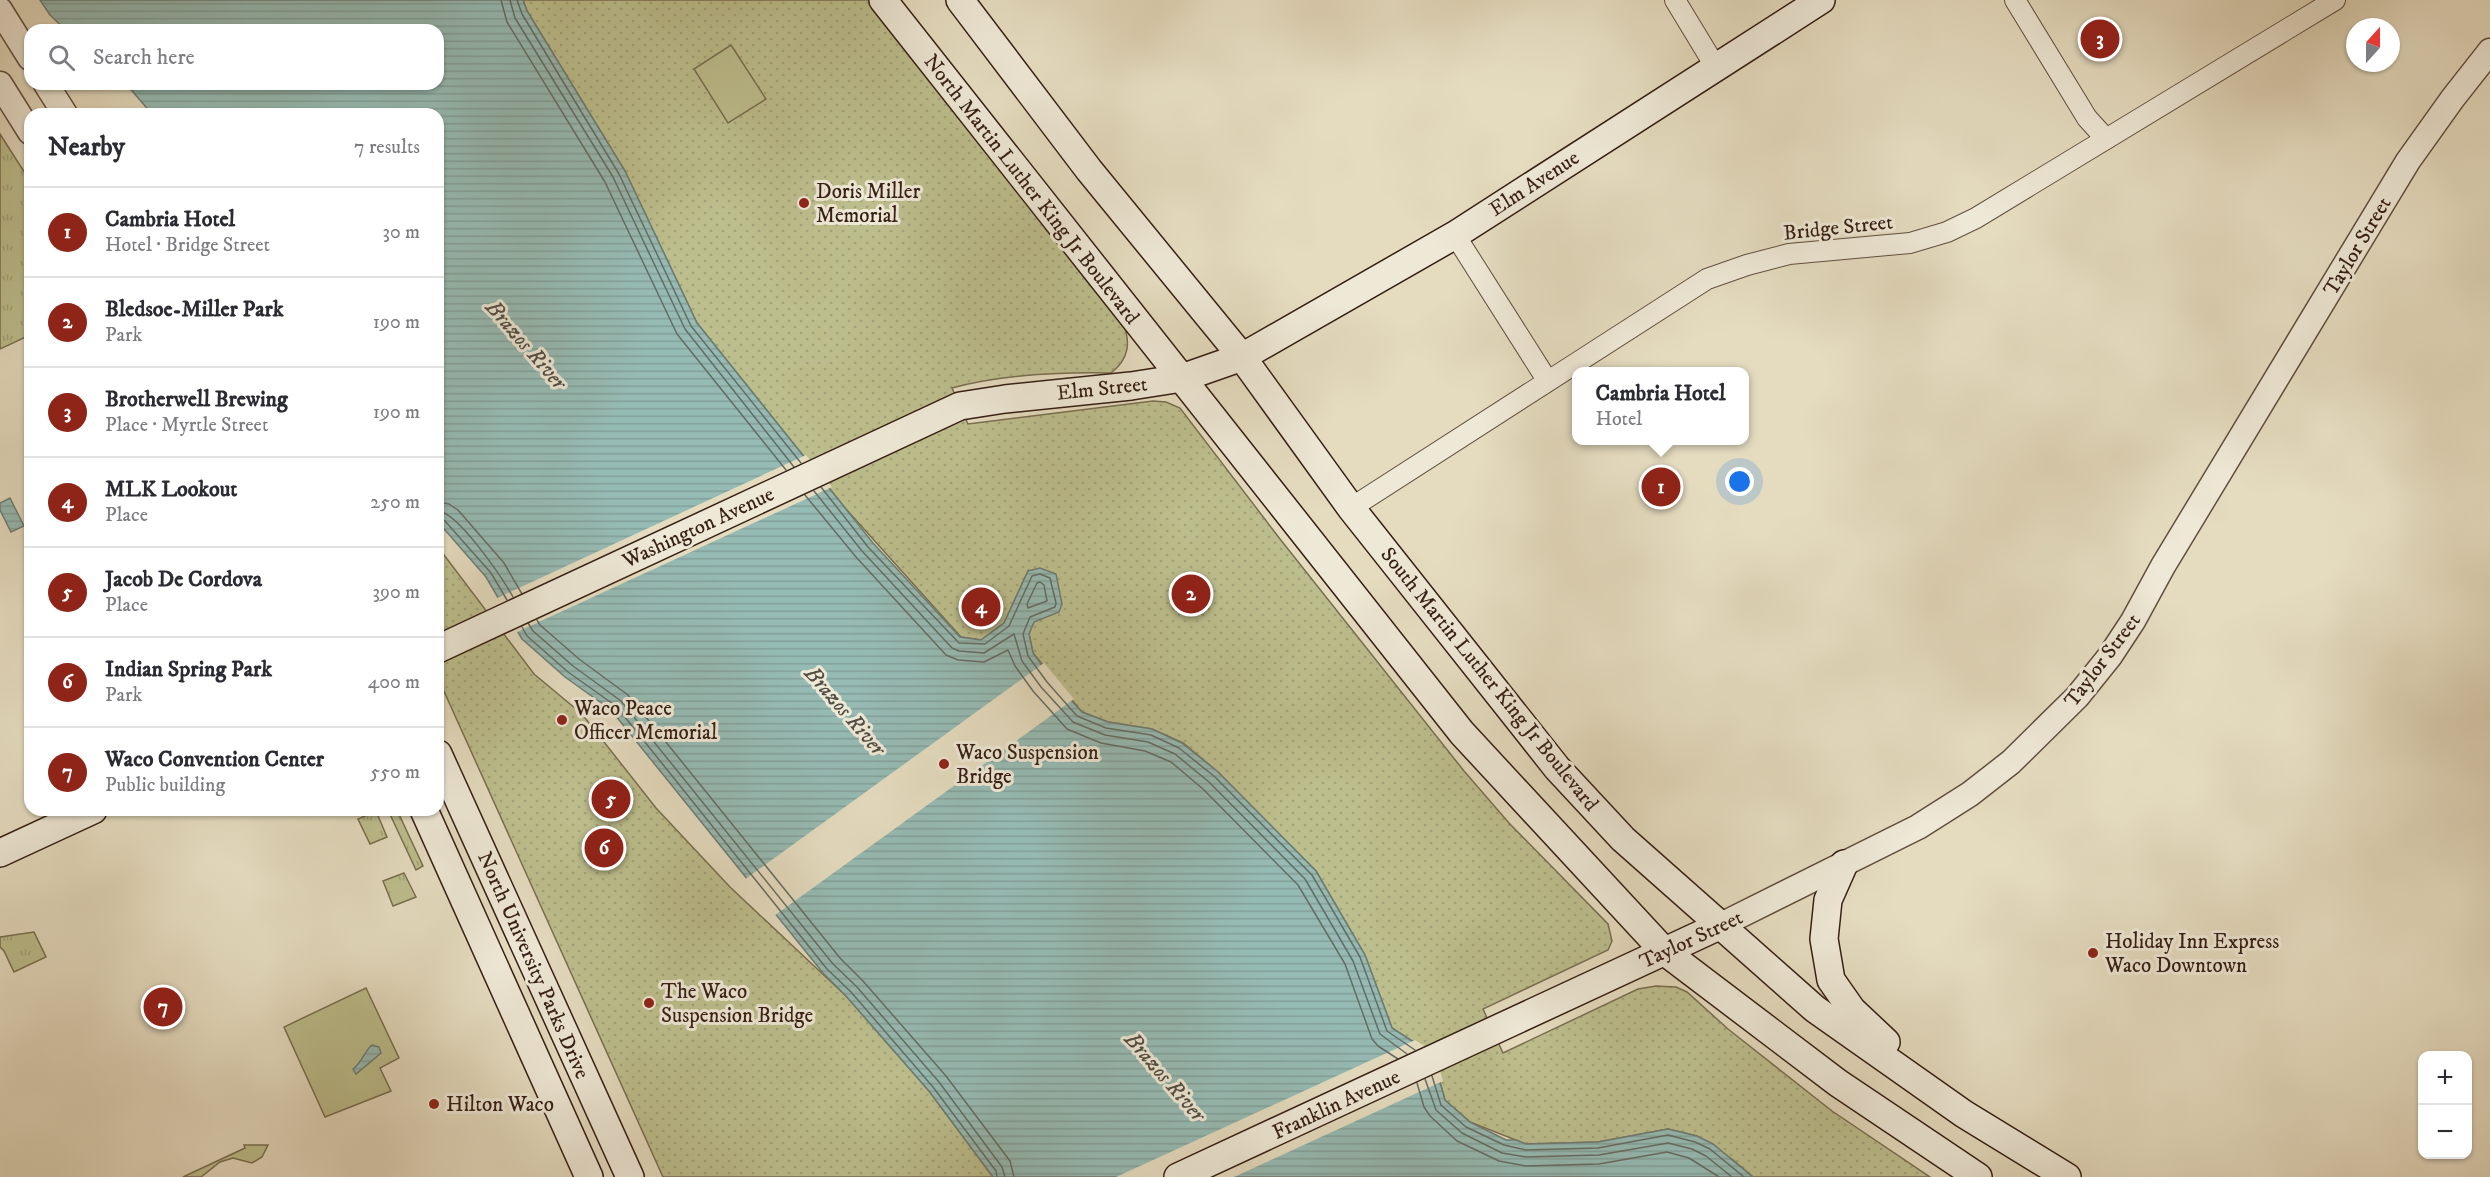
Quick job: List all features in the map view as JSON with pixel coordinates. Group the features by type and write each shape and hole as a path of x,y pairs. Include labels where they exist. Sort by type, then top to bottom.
{"main road":[{"name":"North Martin Luther King Jr Boulevard","path":"883,0 1182,378"},
{"path":"960,0 1089,170 1242,357"},
{"name":"Elm Avenue","path":"1242,357 1455,235 1821,0"},
{"name":"Elm Street","path":"960,406 1182,378 1242,357"},
{"name":"South Martin Luther King Jr Boulevard","path":"1242,357 1351,508 1557,768 1623,839 1815,1009 1964,1114 2067,1177"},
{"path":"1182,378 1462,733 1664,951 1838,1083 1978,1177"},
{"name":"Washington Avenue","path":"444,646 960,406"},
{"name":"North University Parks Drive","path":"444,767 630,1177"},
{"path":"0,853 80,816"},
{"name":"North University Parks Drive","path":"427,816 589,1177"},
{"path":"1844,864 1828,900 1824,939 1831,980 1852,1010 1964,1114"},
{"name":"Taylor Street","path":"1494,1032 1719,926"},
{"name":"Franklin Avenue","path":"1178,1177 1494,1032"}],"street":[{"path":"1675,0 1716,66"},
{"path":"2015,0 2087,118 2106,139"},
{"name":"Bridge Street","path":"1351,508 1707,279 1789,254 1910,243 1947,232 1976,218 2335,0"},
{"path":"0,10 24,48"},
{"name":"Taylor Street","path":"1719,926 1918,827 1970,794 2011,762 2077,697 2133,621 2175,546 2408,161 2490,51"},
{"path":"0,84 24,122"},
{"path":"50,90 61,108"},
{"path":"1455,235 1547,380"}],"green space":[{"path":"523,0 869,0 935,87 1123,322 1126,330 1125,356 1111,373 1030,375 952,388 968,424 1153,401 1166,402 1180,408 1280,539 1464,771 1509,823 1608,924 1612,941 1608,950 1483,1009 1503,1053 1638,989 1656,986 1676,987 1687,992 1728,1029 1832,1111 1930,1177 1753,1177 1733,1160 1697,1136 1668,1129 1598,1142 1526,1144 1470,1122 1445,1100 1432,1054 1392,1028 1365,955 1316,871 1218,772 1183,743 1152,729 1108,722 1082,712 1033,653 1029,634 1033,622 1028,571 1004,623 981,640 961,637 846,509 697,323 625,171 527,11"},
{"path":"731,45 766,99 728,123 694,69"},
{"path":"0,134 24,172 24,338 0,349"},
{"path":"444,555 534,674 582,714 656,808 730,887 846,996 929,1091 993,1177 663,1177 444,691"},
{"path":"365,816 378,816 387,837 370,844 358,819"},
{"path":"391,816 400,816 423,866 416,870"},
{"path":"404,873 416,897 393,906 383,881"},
{"path":"34,932 46,957 14,972 0,947 0,937"},
{"path":"366,988 399,1058 380,1068 391,1091 325,1117 284,1027"},
{"path":"244,1145 268,1145 262,1157 252,1163 233,1158 220,1162 201,1177 183,1177 245,1148"}],"water":[{"name":"Brazos River","path":"40,0 523,0 527,11 625,171 697,323 873,543 960,637 981,640 1004,623 1028,571 1040,568 1056,574 1062,604 1059,612 1034,622 1029,634 1033,653 1051,678 1082,712 1108,722 1152,729 1182,743 1218,772 1316,871 1365,955 1392,1028 1432,1054 1445,1100 1470,1122 1506,1140 1516,1140 1526,1144 1598,1142 1668,1129 1697,1136 1713,1144 1753,1177 993,1177 929,1091 823,973 611,710 565,677 522,639 486,577 444,529 444,108 147,108 131,90 444,90 444,24 60,24"},
{"path":"10,498 24,526 11,532 0,510 0,503"},
{"path":"372,1045 379,1047 381,1053 356,1074 353,1069"}],"pier":[{"path":"806,455 832,487 515,633 495,599"},
{"name":"Waco Suspension Bridge","path":"1044,663 1074,699 774,916 744,880"},
{"path":"1415,1040 1434,1052 1443,1081 1234,1177 1116,1177"}],"place":[{"name":"Brotherwell Brewing","path":"2100,39"},
{"name":"Doris Miller Memorial","path":"804,203"},
{"name":"Cambria Hotel","path":"1661,487"},
{"name":"Bledsoe-Miller Park","path":"1191,594"},
{"name":"MLK Lookout","path":"981,607"},
{"name":"Waco Peace Officer Memorial","path":"562,720"},
{"name":"Waco Suspension Bridge","path":"944,764"},
{"name":"Jacob De Cordova","path":"611,799"},
{"name":"Indian Spring Park","path":"604,848"},
{"name":"Holiday Inn Express Waco Downtown","path":"2093,953"},
{"name":"The Waco Suspension Bridge","path":"649,1003"},
{"name":"Waco Convention Center","path":"163,1007"},
{"name":"Hilton Waco","path":"434,1104"}]}
